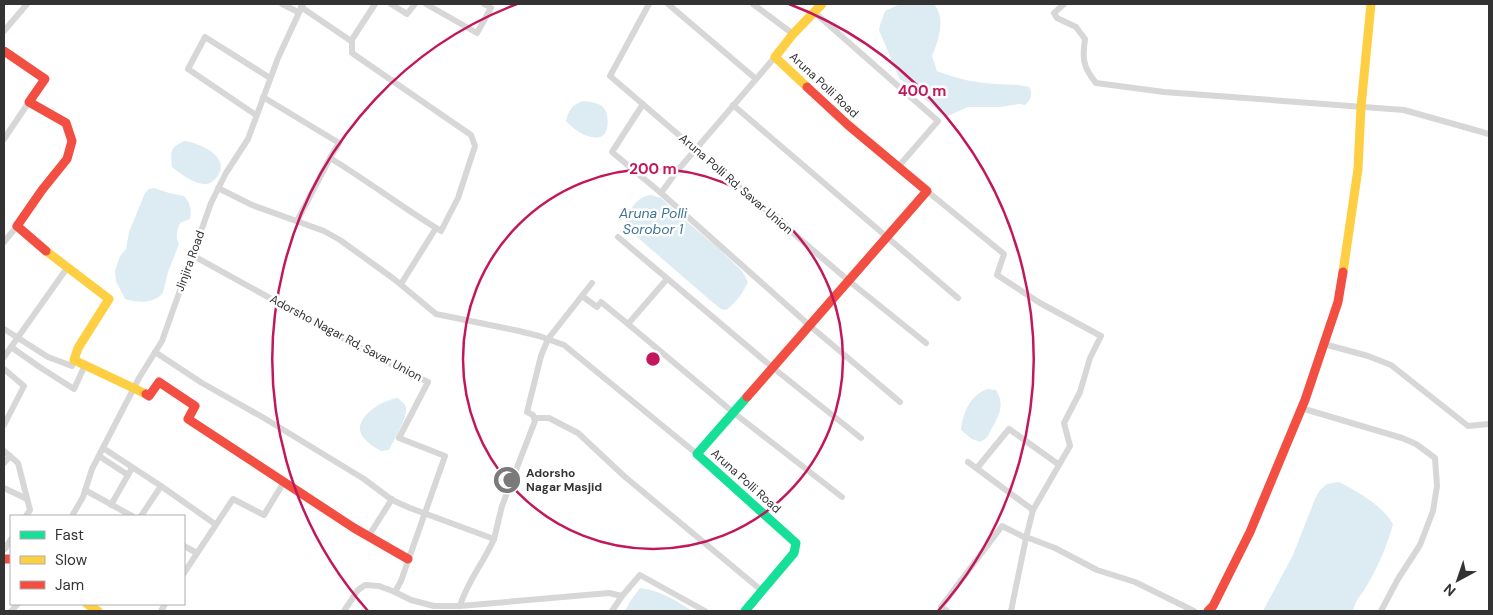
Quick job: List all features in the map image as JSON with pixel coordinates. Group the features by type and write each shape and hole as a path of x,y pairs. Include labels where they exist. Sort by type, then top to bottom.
{"street":[{"path":"4,31 27,4"},
{"path":"282,4 300,8 352,40"},
{"path":"330,158 441,231 458,198 475,146 471,135 352,53 352,40 376,4"},
{"path":"391,4 407,14 415,4"},
{"path":"426,4 477,33 491,8 484,4"},
{"name":"Aruna Polli Rd, Savar Union","path":"648,4 610,76 850,282 926,343"},
{"path":"668,4 756,79"},
{"path":"753,4 793,34"},
{"name":"Aruna Polli Road","path":"661,193 793,34 822,4"},
{"path":"1064,4 1054,13 1057,18 1076,27 1085,40 1082,56 1085,67 1096,83 1164,92 1404,110 1489,134"},
{"path":"1208,611 1213,606 1250,532 1301,408 1338,302 1358,169 1361,107 1371,4"},
{"name":"Jinjira Road","path":"72,515 85,490 92,468 162,341 211,203 248,139 270,78 300,8"},
{"path":"814,12 938,122 898,167"},
{"path":"256,115 188,69 205,37 270,78"},
{"path":"4,51 45,79 4,139"},
{"name":"Aruna Polli Road","path":"745,611 794,553 796,543 697,454 809,325 850,282 927,191 841,118 775,57"},
{"path":"263,97 339,143 296,221"},
{"path":"4,242 67,159 72,141 66,123 29,102"},
{"path":"644,104 612,152 661,193 809,325 900,402"},
{"path":"733,105 958,298"},
{"path":"218,188 252,205 324,230 401,284 436,314 479,322 548,339 564,345 697,454"},
{"path":"927,191 1004,254 997,275 1040,303 1101,336 1090,358 1080,392 1064,423 1070,446 1033,510 1011,611"},
{"path":"4,329 48,357 72,366 78,348 108,299 17,226"},
{"path":"401,284 436,228"},
{"path":"618,236 772,367 861,438"},
{"name":"Adorsho Nagar Rd, Savar Union","path":"192,255 364,350 428,382 399,438 445,456 401,581 395,592"},
{"path":"4,357 67,268"},
{"path":"628,324 667,279"},
{"path":"460,606 465,590 489,552 502,506 533,427 535,418 531,412 527,412 541,356 548,339 592,283"},
{"path":"582,296 597,307 601,302 734,413 842,497"},
{"path":"1324,344 1368,356 1391,365 1468,426 1489,424"},
{"path":"11,347 74,388 85,365"},
{"path":"156,352 202,383 364,479 392,499 410,508 494,539"},
{"path":"74,360 149,396 159,382 195,406 188,419 368,537 408,558"},
{"path":"4,369 24,386 4,425"},
{"path":"1301,408 1402,438 1416,444 1435,458 1437,486 1433,511 1420,545 1398,578 1381,611"},
{"path":"535,418 549,418 578,433 624,476 761,590"},
{"path":"977,468 1008,429 1058,464"},
{"path":"103,448 215,524"},
{"path":"4,451 18,463 30,510 27,515"},
{"path":"4,463 10,456"},
{"path":"99,456 128,475"},
{"path":"968,462 1033,510"},
{"path":"111,504 132,468"},
{"path":"185,571 233,499 264,516 284,482"},
{"path":"142,515 161,486"},
{"path":"4,488 27,499"},
{"path":"85,490 130,515"},
{"path":"368,537 392,499"},
{"path":"947,611 941,607 1002,526 1055,548 1097,570 1135,582 1194,611"},
{"path":"185,547 197,553"},
{"path":"612,611 640,575 705,611"},
{"path":"344,611 358,590 365,585 379,586 403,597 434,606 460,606 609,593 622,596"}],"water":[{"path":"900,4 934,4 938,10 940,29 932,56 937,71 974,82 1029,87 1031,97 1029,101 1025,105 968,107 945,116 899,78 879,30 885,11"},
{"path":"583,101 593,102 604,109 608,122 604,135 595,138 591,137 577,130 566,121 568,113 572,108"},
{"path":"184,141 205,148 217,157 221,170 211,182 206,184 195,182 172,167 173,148"},
{"path":"154,188 184,196 188,201 191,212 190,219 180,223 177,231 179,244 168,272 163,293 150,301 140,302 125,299 116,281 115,271 120,256 126,249 129,232 145,193 149,189"},
{"name":"Aruna Polli Sorobor 1","path":"651,195 661,198 742,271 748,282 739,298 726,310 721,309 711,301 625,225 628,215 637,202"},
{"path":"987,389 996,390 1001,402 997,419 988,436 980,442 972,439 961,430 968,405 976,396"},
{"path":"398,398 403,402 406,413 389,450 381,451 362,436 361,423 374,408 386,401"},
{"path":"1339,482 1376,505 1393,524 1378,564 1353,611 1263,611 1293,555 1320,490 1327,484"},
{"path":"640,588 661,594 692,611 625,611"}],"traffic: fast":[{"path":"745,611 794,553 796,543 697,454 747,397"}],"traffic: slow":[{"path":"807,87 775,57 793,34 822,4"},
{"path":"1343,272 1358,169 1361,107 1371,4"},
{"path":"46,251 109,299 78,348 74,360 146,394"},
{"path":"89,605 98,611"}],"traffic: jam":[{"path":"4,51 45,79 29,102 66,123 72,141 67,159 17,226 46,251"},
{"path":"747,397 927,191 848,125 807,87"},
{"path":"1208,611 1213,606 1250,532 1305,400 1338,302 1343,272"},
{"path":"146,394 149,396 159,382 195,406 188,419 354,528 408,559"},
{"path":"4,559 10,559"}],"place":[{"name":"Adorsho Nagar Masjid","path":"507,480"}]}
